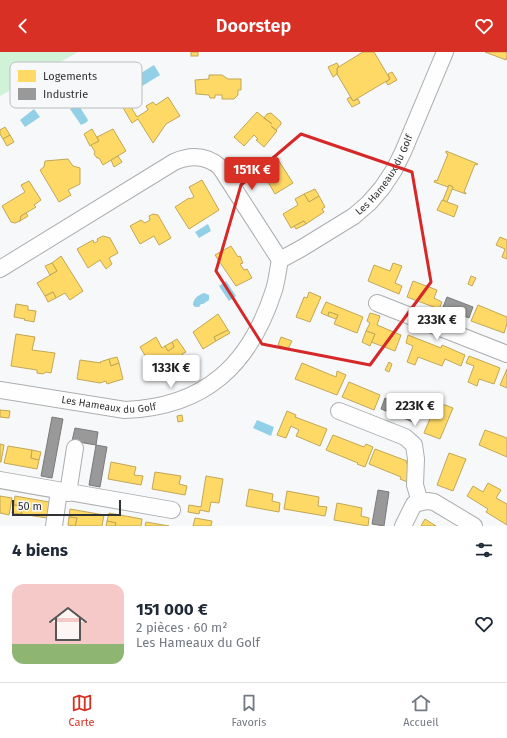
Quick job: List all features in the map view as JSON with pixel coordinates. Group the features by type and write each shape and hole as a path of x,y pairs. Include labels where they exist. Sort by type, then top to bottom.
{"street":[{"name":"Les Hameaux du Golf","path":"0,390 125,410 163,406 199,393 212,384 228,371 240,356 262,322 274,288 280,260 354,216 369,203 382,188 394,170 403,152 445,52"},
{"path":"0,269 174,162 181,159 195,157 209,160 220,167 280,260"},
{"path":"377,303 507,354"},
{"path":"339,411 405,437 414,445 416,459 415,485 420,502"},
{"path":"54,526 75,448"},
{"path":"0,480 172,510"},
{"path":"403,526 414,504 427,501 434,502 474,526"}],"highlighted area":[{"path":"301,134 412,172 431,282 370,365 262,344 216,271 241,185"}],"green space":[{"path":"0,52 78,52 60,62 10,62 10,90 0,96"}],"water":[{"path":"154,65 160,75 142,86 142,72"},
{"path":"80,108 88,120 87,122 81,125 70,109"},
{"path":"34,109 40,117 25,127 20,120"},
{"path":"208,224 211,231 199,238 195,232"},
{"path":"226,281 236,296 229,301 219,286"},
{"path":"204,293 209,295 209,300 201,304 199,307 195,307 193,303 195,299"},
{"path":"257,420 274,427 271,436 253,428"}],"building: Logements":[{"path":"191,52 198,52 198,56 191,56"},
{"path":"363,52 374,52 390,79 353,101 337,74 337,68"},
{"path":"485,52 507,52 506,60"},
{"path":"337,63 339,67 337,68 337,74 333,77 328,67"},
{"path":"392,72 397,80 388,85 386,82 390,79 388,74"},
{"path":"209,75 222,75 228,79 241,79 241,90 238,90 238,95 234,99 222,99 222,95 215,95 215,98 210,98 209,95 196,94 195,80 209,79"},
{"path":"168,97 180,116 166,124 153,143 138,119 132,123 123,108 132,108 137,117 148,110 146,106 153,102 156,105"},
{"path":"350,97 353,101 358,99 360,103 352,107 347,99"},
{"path":"257,112 264,118 267,114 271,113 281,122 281,124 276,130 271,126 277,131 264,147 256,140 258,139 254,135 244,146 234,137"},
{"path":"5,127 10,135 3,139 0,134 0,130"},
{"path":"92,129 99,141 90,146 84,134"},
{"path":"113,129 126,151 103,165 99,158 97,158 94,154 95,152 91,145 99,141 97,137"},
{"path":"10,135 14,142 7,146 3,139"},
{"path":"446,151 478,164 475,164 464,192 466,194 452,189 453,187 449,185 448,187 434,182 435,180 437,181 448,154"},
{"path":"118,156 122,162 114,167 111,160"},
{"path":"277,158 293,183 275,194 260,168"},
{"path":"68,159 73,166 80,168 80,184 68,190 71,195 59,202 40,170 44,167 45,161"},
{"path":"202,180 219,210 189,229 175,207 189,198 194,197 189,187"},
{"path":"29,181 41,200 34,205 36,207 21,216 20,221 15,223 11,222 2,206 25,192 21,185"},
{"path":"449,185 453,187 447,202 443,200"},
{"path":"315,189 319,196 309,202 304,194"},
{"path":"304,194 309,202 319,196 325,207 322,209 324,212 306,224 304,221 291,228 283,214 298,205 295,199"},
{"path":"442,200 458,206 454,217 437,210"},
{"path":"26,213 28,216 20,221 21,216"},
{"path":"153,214 158,215 171,238 159,245 154,236 140,244 130,226 141,220 145,223 150,220 149,216"},
{"path":"304,221 306,224 296,229 294,226"},
{"path":"103,236 110,238 118,253 109,258 112,264 106,269 100,260 88,268 77,249 93,240 94,243 98,241 97,239"},
{"path":"500,237 507,240 507,259 502,257 505,249 496,245"},
{"path":"231,246 238,257 240,256 243,263 240,264 244,270 247,269 252,278 236,286 215,255"},
{"path":"61,256 83,291 70,300 65,293 56,298 53,292 45,296 37,283 57,271 52,263"},
{"path":"52,263 57,271 50,275 45,266"},
{"path":"393,263 402,266 395,283 402,286 399,294 368,281 374,265 390,271"},
{"path":"471,276 476,278 472,286 468,284"},
{"path":"413,281 437,290 434,298 442,302 439,309 407,297"},
{"path":"53,292 56,298 48,302 45,296"},
{"path":"309,292 321,297 310,322 296,317 304,297 307,298"},
{"path":"326,302 363,317 357,333 334,324 338,315 329,312 328,316 321,313"},
{"path":"16,304 28,306 28,310 36,311 34,322 14,317"},
{"path":"478,305 507,317 507,324 504,333 471,321"},
{"path":"329,312 338,315 336,319 328,316"},
{"path":"370,313 380,316 377,325 401,335 395,351 371,342 375,334 366,331 370,323 367,321"},
{"path":"218,314 228,330 214,337 216,341 203,349 193,332"},
{"path":"228,330 230,333 216,341 214,337"},
{"path":"366,331 375,334 370,346 362,342"},
{"path":"16,334 35,337 32,350 55,353 51,373 37,373 37,370 11,366"},
{"path":"408,335 441,348 442,345 465,355 461,366 445,359 442,366 418,357 415,365 407,362 413,346 406,343"},
{"path":"156,337 162,348 165,346 168,351 174,347 172,342 177,339 186,352 182,354 189,366 178,373 171,361 167,364 169,366 156,374 140,347"},
{"path":"281,337 292,341 288,349 278,345"},
{"path":"172,342 174,347 168,351 165,346"},
{"path":"469,356 500,368 494,384 479,379 477,386 468,382 474,366 466,363"},
{"path":"117,357 119,363 111,366 109,359"},
{"path":"109,359 111,366 119,363 123,379 107,384 106,381 100,383 77,379 80,360 101,363 100,362"},
{"path":"171,361 176,369 172,371 167,364"},
{"path":"389,362 392,364 389,372 385,370"},
{"path":"302,363 336,377 337,371 346,375 337,395 295,379"},
{"path":"507,369 507,388 500,385"},
{"path":"349,382 380,395 374,410 342,397"},
{"path":"437,402 453,408 440,439 424,433"},
{"path":"0,410 10,411 9,418 0,417"},
{"path":"287,411 296,415 295,417 327,429 320,446 296,436 299,430 291,426 286,438 277,435"},
{"path":"182,415 183,421 178,422 177,416"},
{"path":"485,430 507,438 507,457 479,445"},
{"path":"333,435 364,447 366,444 373,447 365,467 326,450"},
{"path":"0,444 4,445 1,462 0,462"},
{"path":"8,446 32,450 31,458 39,460 37,469 4,463"},
{"path":"375,449 407,461 406,463 413,465 410,483 400,479 401,477 369,464"},
{"path":"32,450 41,452 39,460 31,458"},
{"path":"449,453 466,459 453,491 437,485"},
{"path":"111,462 136,467 134,475 143,476 141,485 108,479"},
{"path":"155,472 181,476 179,484 187,486 185,495 152,489"},
{"path":"206,476 223,479 219,503 211,502 209,512 200,510 199,514 188,512 189,505 201,507"},
{"path":"488,483 501,490 496,498 507,504 507,525 486,512 488,509 467,496 473,486 483,492"},
{"path":"249,489 273,494 272,501 280,503 279,512 246,506"},
{"path":"287,491 319,497 318,506 327,507 325,516 284,509"},
{"path":"0,496 12,498 9,515 0,513"},
{"path":"15,496 49,502 47,518 21,514 22,506 14,505"},
{"path":"337,503 362,508 361,516 369,518 368,526 334,520"},
{"path":"14,505 22,506 21,514 12,513"},
{"path":"70,509 104,515 102,526 75,526 77,518 69,517"},
{"path":"109,513 142,519 141,526 115,526 116,523 107,521"},
{"path":"69,517 77,518 75,526 68,525"},
{"path":"195,518 212,521 211,526 193,526"},
{"path":"425,519 436,526 421,526"},
{"path":"107,521 116,523 115,526 106,526"},
{"path":"146,522 169,526 145,526"}],"building: Industrie":[{"path":"447,297 473,307 469,318 443,307"},
{"path":"385,398 417,411 413,422 381,409"},
{"path":"52,417 63,419 52,478 41,476"},
{"path":"75,428 98,432 96,445 72,441"},
{"path":"96,445 107,447 100,487 89,485"},
{"path":"378,490 389,492 384,526 372,524"}]}
